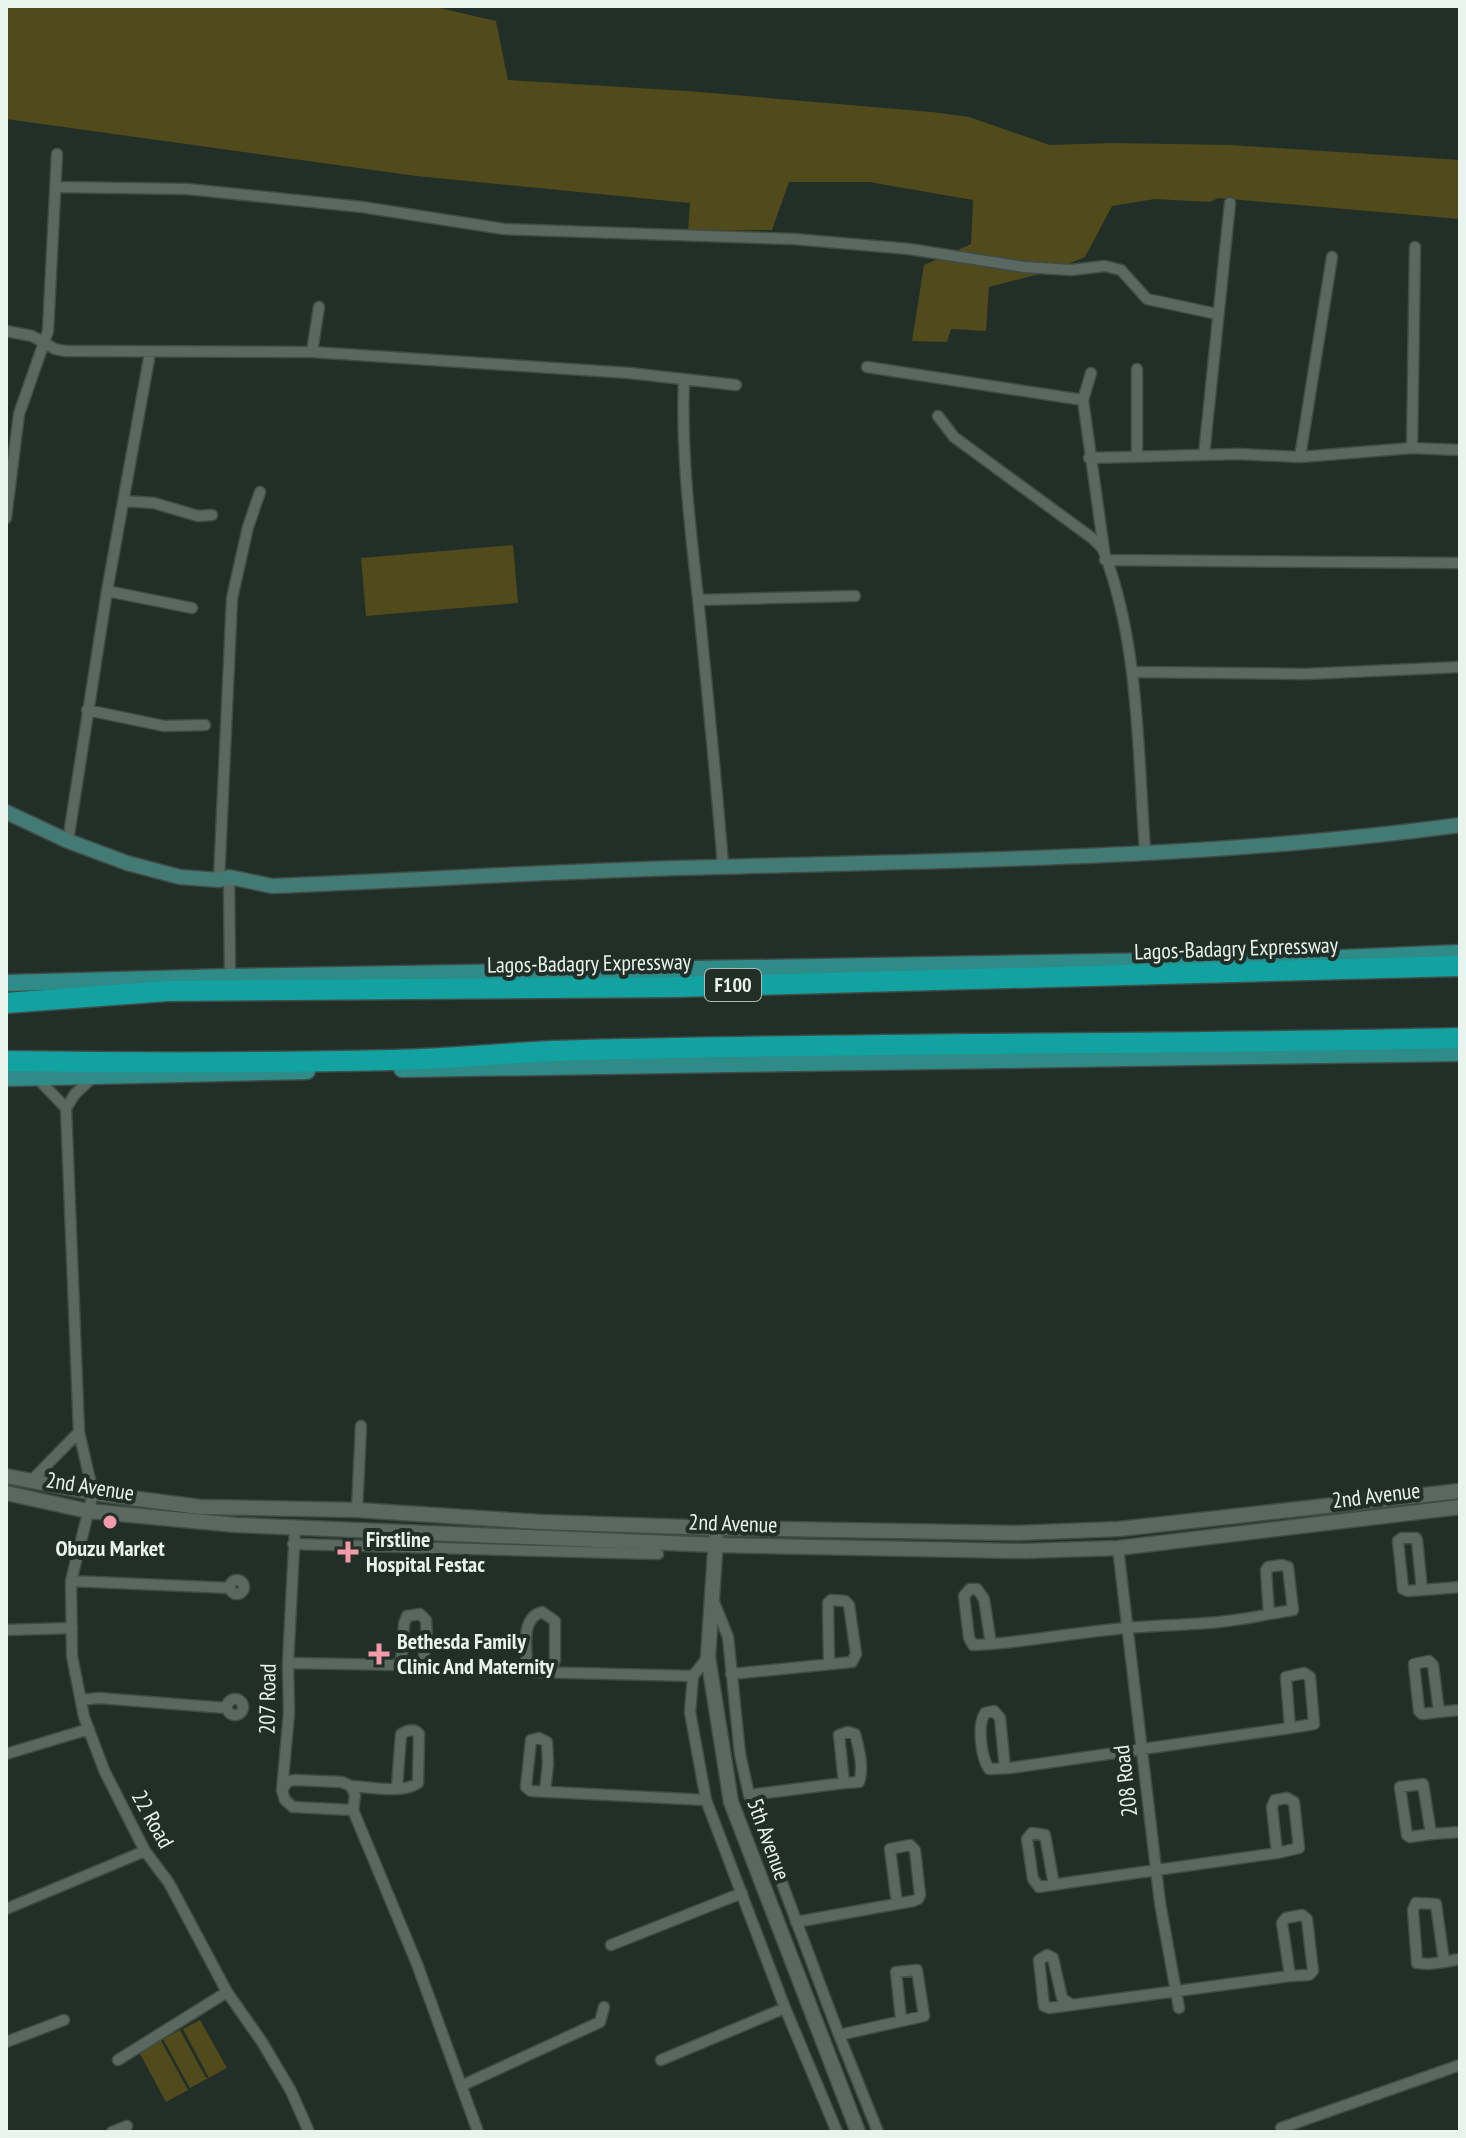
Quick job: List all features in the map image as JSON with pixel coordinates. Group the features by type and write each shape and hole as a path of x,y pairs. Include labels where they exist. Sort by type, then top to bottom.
{"highway":[{"name":"Lagos-Badagry Expressway","path":"6,1003 167,991 690,986 1460,966"},
{"path":"6,1061 123,1064 397,1060 579,1050 1082,1042 1270,1043 1460,1038"}],"main road":[{"path":"6,812 68,841 153,870 180,877 272,886 723,866 892,864 1227,849 1333,838 1354,839 1460,825"},
{"path":"1333,838 1351,831 1460,819"},
{"name":"Lagos-Badagry Expressway","path":"6,983 1342,958 1460,953"},
{"path":"6,1078 1460,1053"}],"street":[{"path":"6,518 19,414 49,323 57,154"},
{"path":"56,187 187,189 362,207 504,229 794,239 909,249 1024,267 1071,270 1105,266 1121,270 1147,299 1217,314"},
{"path":"1204,455 1230,203"},
{"path":"1412,448 1415,247"},
{"path":"1300,457 1332,257"},
{"path":"312,352 319,307"},
{"path":"6,331 32,336 65,351 312,352 736,385"},
{"path":"68,841 87,710 150,353"},
{"path":"867,367 1083,400"},
{"path":"1137,369 1137,455"},
{"path":"1091,373 1083,400 1089,458 1104,555 1116,589 1132,672 1145,851"},
{"path":"684,379 690,528 723,866"},
{"path":"938,416 954,437 1092,538 1104,555"},
{"path":"1089,458 1137,455 1300,457 1412,448 1460,450"},
{"path":"230,977 224,879 232,598 248,527 260,492"},
{"path":"123,501 154,503 198,516 212,515"},
{"path":"1104,555 1460,563"},
{"path":"107,591 192,608"},
{"path":"698,600 855,596"},
{"path":"1132,672 1306,674 1460,667"},
{"path":"87,710 164,726 205,725"},
{"path":"93,1076 66,1108 79,1432 93,1493"},
{"path":"37,1077 66,1108"},
{"path":"357,1510 361,1426"},
{"path":"31,1481 79,1432"},
{"name":"2nd Avenue","path":"6,1476 93,1493 200,1507 357,1510 540,1522 716,1528 1017,1533 1119,1529 1460,1491"},
{"name":"2nd Avenue","path":"6,1493 88,1511 221,1524 716,1545 1010,1551 1118,1548 1460,1507"},
{"name":"22 Road","path":"93,1493 71,1581 72,1656 89,1729 104,1770 145,1851 169,1883 227,1992 284,2079 309,2132"},
{"name":"207 Road","path":"282,1790 289,1713 288,1663 295,1528"},
{"name":"5th Avenue","path":"716,1528 708,1657 731,1802 858,2132"},
{"path":"1422,1590 1417,1540 1400,1539 1403,1589 1408,1591 1422,1590 1460,1587"},
{"path":"293,1544 658,1554"},
{"name":"208 Road","path":"1118,1548 1156,1870 1179,2008"},
{"path":"991,1644 984,1599 977,1589 970,1589 964,1596 970,1642 973,1645 991,1644 1127,1628 1206,1625 1293,1611 1286,1565 1268,1567 1266,1570 1269,1614"},
{"path":"71,1581 230,1588"},
{"path":"711,1598 728,1637 740,1754 749,1795 878,2132"},
{"path":"731,1674 852,1662 855,1659 849,1605 845,1601 831,1600 828,1603 829,1664"},
{"path":"550,1672 555,1660 555,1621 542,1612 529,1621 527,1628 527,1667 534,1672 693,1676"},
{"path":"288,1663 401,1665 414,1670 422,1666 425,1657 426,1620 420,1614 407,1616 404,1624 401,1665"},
{"path":"6,1630 72,1628"},
{"path":"708,1657 693,1676 690,1712 706,1800 785,2008 837,2132"},
{"path":"1439,1712 1433,1665 1429,1661 1415,1662 1419,1711 1422,1714 1460,1710"},
{"path":"1005,1768 1000,1718 994,1711 985,1713 981,1720 985,1762 989,1769 1005,1768 1141,1748 1290,1728 1314,1724 1308,1673 1286,1677 1290,1728"},
{"path":"81,1700 99,1698 226,1708"},
{"path":"6,1754 89,1729"},
{"path":"353,1810 293,1807 285,1800 282,1790 288,1781 295,1780 342,1782 351,1786 397,1788 414,1787 418,1783 419,1734 416,1731 408,1730 401,1734 397,1788"},
{"path":"749,1795 859,1782 859,1749 855,1734 848,1732 839,1735 844,1783"},
{"path":"545,1791 547,1742 539,1738 531,1740 526,1787 536,1793 706,1800"},
{"path":"1431,1834 1423,1784 1401,1786 1407,1835 1410,1837 1460,1832"},
{"path":"351,1786 355,1795 353,1810 463,2085 478,2132"},
{"path":"1054,1885 1045,1835 1032,1833 1027,1839 1035,1884 1039,1887 1054,1885 1156,1870 1277,1853 1299,1848 1294,1802 1291,1799 1275,1800 1272,1807 1277,1853"},
{"path":"796,1922 897,1904 913,1901 920,1895 915,1850 910,1845 890,1849 897,1904"},
{"path":"6,1909 145,1851"},
{"path":"611,1945 742,1893"},
{"path":"1444,1962 1436,1904 1416,1903 1413,1910 1417,1963 1428,1964 1444,1962 1460,1959"},
{"path":"1072,2005 1062,1998 1053,1958 1042,1956 1039,1960 1044,2006 1052,2009 1309,1975 1313,1971 1307,1919 1302,1915 1286,1918 1282,1923 1290,1976"},
{"path":"839,2035 924,2016 917,1970 896,1972 901,2019"},
{"path":"118,2060 227,1992"},
{"path":"463,2085 600,2022 604,2007"},
{"path":"661,2060 785,2008"},
{"path":"6,2042 64,2020"},
{"path":"1279,2131 1460,2065"},
{"path":"112,2132 127,2126"}],"shaded area":[{"path":"6,6 431,6 496,21 508,80 687,91 932,112 969,117 1050,145 1230,145 1460,160 1460,219 1218,198 1210,202 1155,199 1112,206 1085,257 1051,271 989,287 986,331 951,329 947,342 912,341 924,265 971,244 973,200 869,182 789,182 772,230 688,231 690,203 416,176 6,119"},
{"path":"513,545 518,603 366,616 361,558"},
{"path":"200,2020 227,2068 209,2078 183,2029"},
{"path":"180,2030 208,2078 190,2088 163,2039"},
{"path":"163,2039 161,2041 188,2090 166,2102 139,2052"}],"place":[{"name":"Obuzu Market","path":"110,1522"},
{"name":"Firstline Hospital Festac","path":"348,1552"},
{"name":"Bethesda Family Clinic And Maternity","path":"379,1654"}]}
